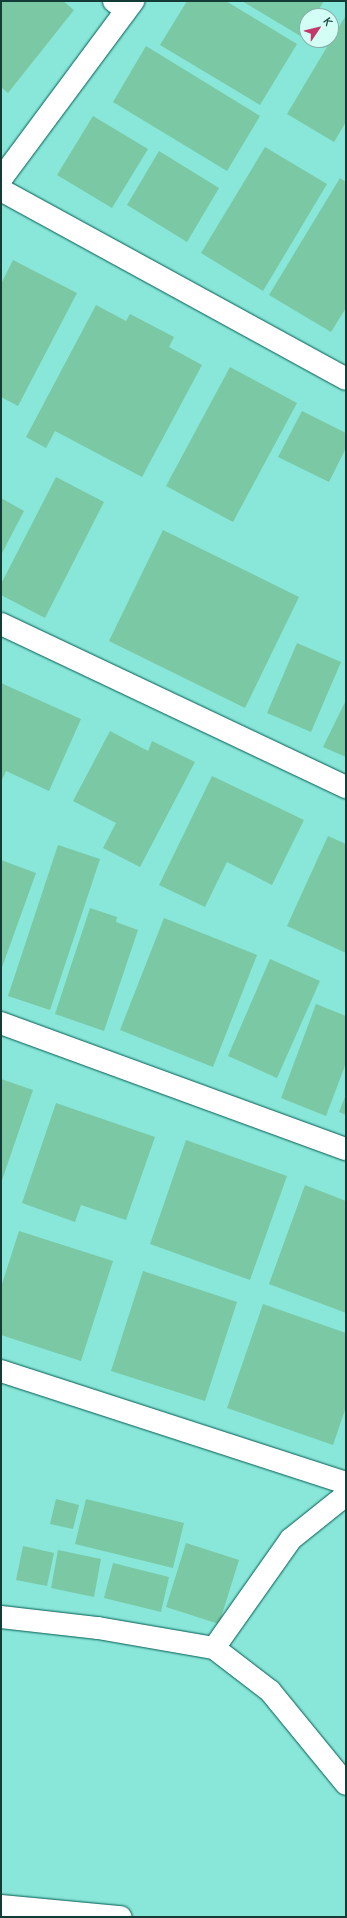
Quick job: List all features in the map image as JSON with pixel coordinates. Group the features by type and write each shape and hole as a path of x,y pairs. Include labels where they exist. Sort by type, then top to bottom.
{"street":[{"path":"1,179 124,4"},
{"path":"1,190 346,379"},
{"path":"1,624 346,787"},
{"path":"1,1024 346,1149"},
{"path":"1,1371 346,1483"},
{"path":"214,1648 291,1539 346,1495"},
{"path":"1,1617 98,1628 214,1648 270,1691 346,1784"},
{"path":"1,1906 120,1917"}],"building":[{"path":"1,1 63,1 74,10 8,93 1,87"},
{"path":"187,1 226,1 297,44 260,105 160,45"},
{"path":"242,1 324,1 320,8 299,8 299,35"},
{"path":"346,15 346,122 334,142 287,114 326,48 339,48 339,27"},
{"path":"146,46 260,116 227,171 113,102"},
{"path":"93,116 148,149 112,208 57,175"},
{"path":"265,147 327,184 263,291 201,253"},
{"path":"159,151 219,188 187,242 127,205"},
{"path":"340,178 346,182 346,308 331,332 269,295"},
{"path":"13,260 77,293 18,406 1,397 1,284"},
{"path":"96,305 126,321 130,314 174,337 169,347 202,365 142,477 55,431 46,448 26,437"},
{"path":"230,367 297,403 233,522 166,486"},
{"path":"302,411 346,433 346,448 329,482 278,457"},
{"path":"56,477 104,502 45,618 1,595 1,584"},
{"path":"1,498 24,511 1,555"},
{"path":"163,530 299,597 245,708 109,641"},
{"path":"297,643 341,662 311,732 267,713"},
{"path":"1,683 81,719 49,791 6,771 1,782"},
{"path":"346,700 346,757 323,747"},
{"path":"110,731 148,751 152,741 195,762 140,867 103,848 116,823 73,801"},
{"path":"212,776 304,820 272,885 227,862 205,907 159,885"},
{"path":"328,836 346,844 346,953 287,926"},
{"path":"58,845 100,859 50,1010 8,996"},
{"path":"1,860 36,873 1,970"},
{"path":"90,908 117,917 116,922 138,930 104,1031 55,1014"},
{"path":"164,918 257,955 213,1067 120,1030"},
{"path":"270,959 320,981 277,1078 228,1056"},
{"path":"316,1004 346,1016 346,1063 326,1116 281,1098"},
{"path":"1,1079 33,1090 1,1183"},
{"path":"346,1094 346,1115 339,1112"},
{"path":"56,1103 155,1137 126,1220 81,1205 75,1222 22,1203"},
{"path":"186,1140 287,1176 250,1280 150,1244"},
{"path":"305,1185 346,1201 346,1313 269,1284"},
{"path":"19,1231 113,1261 81,1361 1,1335 1,1287"},
{"path":"143,1271 237,1302 205,1401 111,1371"},
{"path":"263,1304 346,1333 346,1407 333,1445 227,1408"},
{"path":"56,1499 79,1505 73,1529 50,1524"},
{"path":"86,1499 184,1523 173,1568 75,1544"},
{"path":"186,1543 239,1560 219,1624 166,1607"},
{"path":"23,1546 54,1553 47,1586 16,1580"},
{"path":"58,1550 101,1559 94,1597 51,1588"},
{"path":"113,1563 169,1577 161,1612 104,1598"}]}
